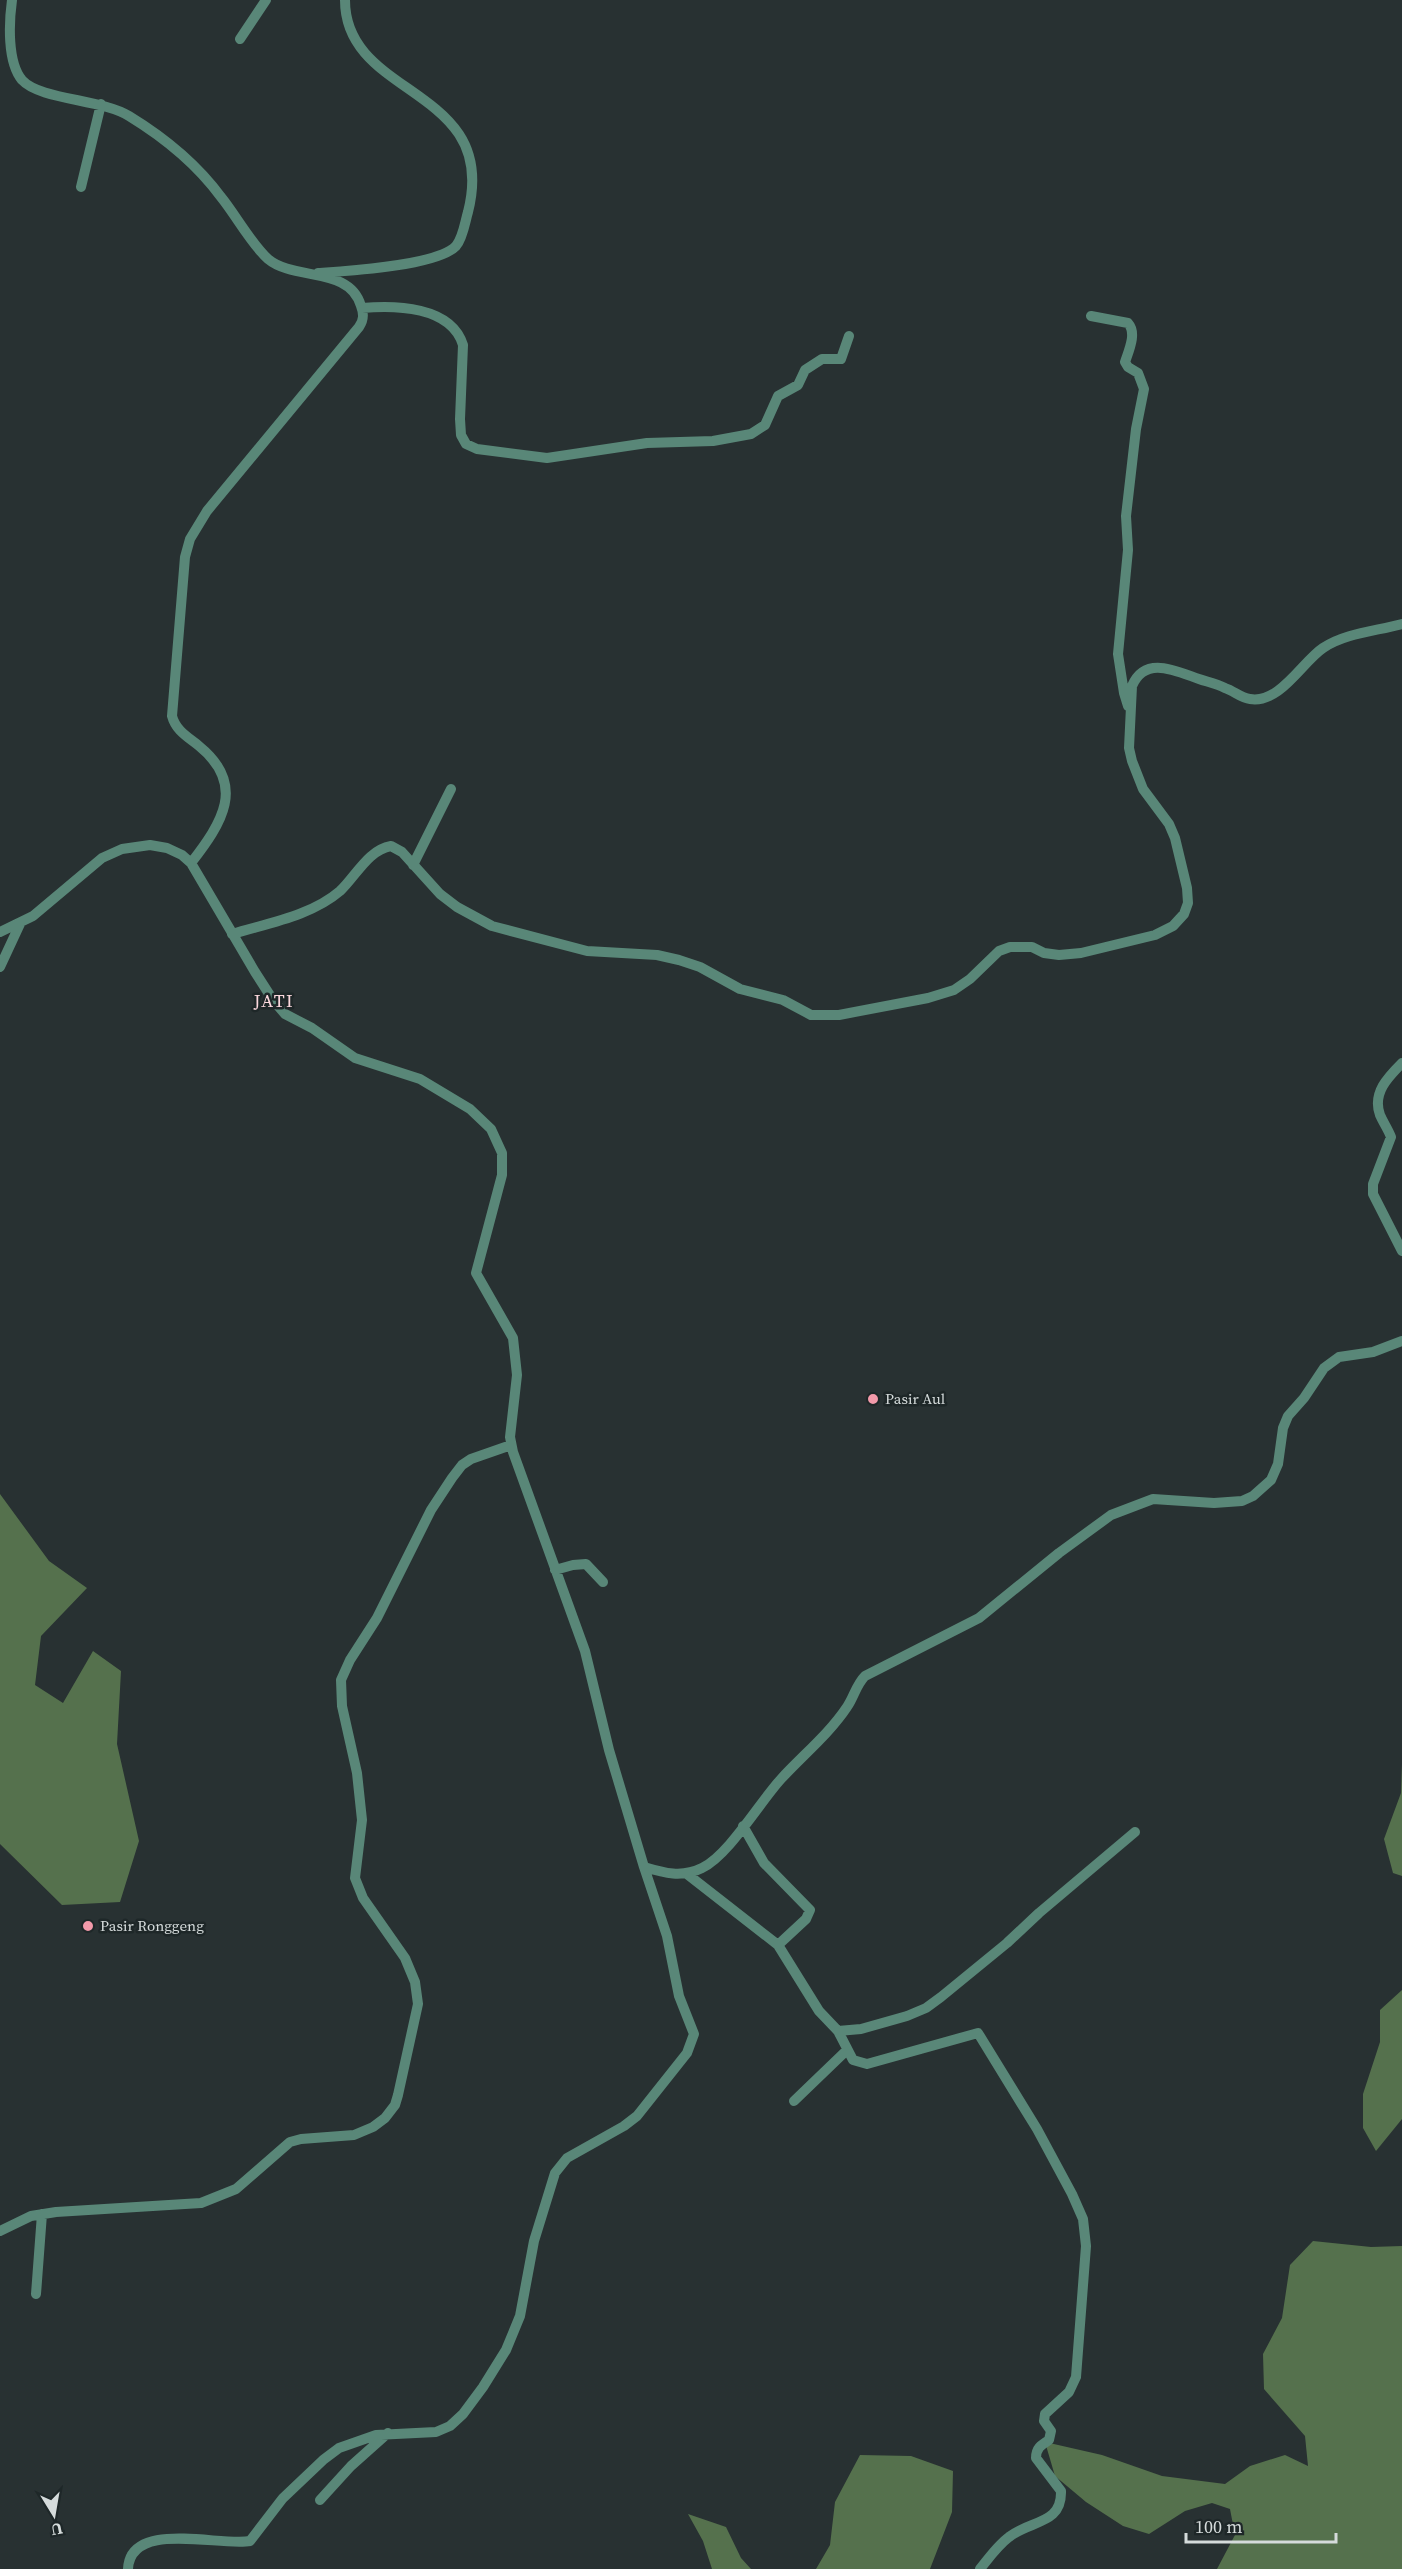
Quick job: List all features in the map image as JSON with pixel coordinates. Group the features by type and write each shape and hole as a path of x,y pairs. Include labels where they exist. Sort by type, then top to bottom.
{"street":[{"path":"12,0 9,35 16,68 23,81 44,91 101,104 134,118 193,163 269,260 346,285 358,297 362,308 361,324 212,504 190,539 185,557 180,603 172,716 179,730 219,766 225,782 226,798 225,808 215,829 191,862"},
{"path":"240,39 266,0"},
{"path":"312,273 393,266 449,251 459,240 472,190 471,159 462,136 438,110 387,73 360,48 349,27 345,0"},
{"path":"81,188 101,104"},
{"path":"362,308 385,306 415,309 438,318 452,328 459,335 463,345 461,429 466,444 485,451 547,458 647,443 724,439 755,432 767,423 778,396 798,385 805,370 822,359 841,359 849,336"},
{"path":"1091,316 1131,325 1131,338 1125,362 1128,367 1138,373 1144,389 1136,429 1126,516 1128,550 1119,654 1124,693 1130,712"},
{"path":"232,934 296,915 322,904 338,893 370,857 382,849 394,847 440,894 486,923 587,951 657,955 679,960 700,967 740,989 783,1000 811,1015 839,1015 928,998 954,990 970,979 999,951 1010,947 1032,947 1044,953 1059,955 1081,953 1155,935 1173,926 1184,914 1188,903 1187,888 1175,838 1169,824 1143,789 1129,748 1131,693 1136,677 1152,667 1169,668 1224,687 1241,696 1257,699 1292,681 1311,657 1330,644 1402,624"},
{"path":"413,865 451,789"},
{"path":"0,932 20,924 47,906 102,858 122,849 143,845 167,848 191,862 266,990 285,1014 312,1028 355,1058 415,1077 443,1092 478,1114 495,1136 502,1157 502,1175 476,1273 478,1280 510,1330 515,1348 516,1388 511,1445 585,1651 609,1750 667,1936 681,2003 693,2031 692,2045 632,2120 567,2158 555,2173 534,2241 520,2316 506,2350 472,2403 455,2422 440,2431 388,2433 349,2443 323,2460 273,2510 251,2540 245,2542 179,2538 154,2541 134,2552 129,2558 128,2569"},
{"path":"0,967 20,924"},
{"path":"1402,1063 1383,1085 1378,1095 1381,1117 1391,1137 1373,1184 1376,1203 1402,1251"},
{"path":"644,1867 663,1872 687,1874 703,1868 716,1859 780,1780 837,1719 847,1706 858,1683 865,1676 979,1618 1059,1553 1111,1515 1153,1499 1214,1503 1242,1501 1253,1496 1271,1480 1278,1464 1284,1422 1324,1368 1339,1357 1372,1352 1402,1341"},
{"path":"0,2230 19,2220 42,2214 189,2204 208,2200 236,2189 290,2142 301,2139 348,2136 364,2131 385,2118 394,2105 417,2012 418,1997 415,1982 405,1958 363,1898 355,1878 363,1830 362,1813 357,1773 343,1713 341,1680 350,1660 377,1618 431,1510 452,1478 462,1465 471,1459 511,1445"},
{"path":"555,1570 586,1564 603,1582"},
{"path":"743,1826 764,1863 810,1910 806,1919 777,1945"},
{"path":"838,2031 849,2032 876,2026 926,2008 1008,1943 1039,1913 1135,1832"},
{"path":"687,1874 777,1945 819,2011 838,2031 856,2062 874,2064 978,2033 1037,2129 1083,2219 1086,2246 1076,2377 1069,2392 1045,2414 1044,2421 1051,2431 1049,2440 1036,2452 1036,2458 1061,2491 1060,2507 1051,2517 1009,2537 980,2569"},
{"path":"794,2101 847,2050"},
{"path":"36,2294 42,2214"},
{"path":"320,2500 351,2466 388,2433"}],"green space":[{"path":"0,1494 49,1561 87,1588 41,1636 35,1685 63,1703 93,1651 121,1671 117,1744 139,1841 120,1902 62,1905 0,1844"},
{"path":"1402,1764 1402,1876 1393,1873 1384,1839 1401,1793"},
{"path":"1402,1990 1402,2119 1376,2151 1363,2128 1363,2094 1380,2042 1380,2010"},
{"path":"1313,2241 1371,2247 1402,2246 1402,2569 1217,2569 1235,2535 1230,2509 1212,2503 1185,2511 1149,2534 1123,2526 1086,2502 1055,2476 1045,2442 1102,2455 1162,2476 1225,2484 1250,2466 1285,2455 1308,2466 1305,2436 1264,2389 1263,2354 1282,2318 1290,2265"},
{"path":"860,2455 911,2456 953,2471 952,2512 930,2569 816,2569 830,2545 835,2502"},
{"path":"688,2514 726,2527 741,2558 751,2569 712,2569 703,2541"}],"place":[{"name":"Pasir Aul","path":"873,1399"},
{"name":"Pasir Ronggeng","path":"88,1926"}],"district":[{"name":"JATI","path":"274,1001"}]}
